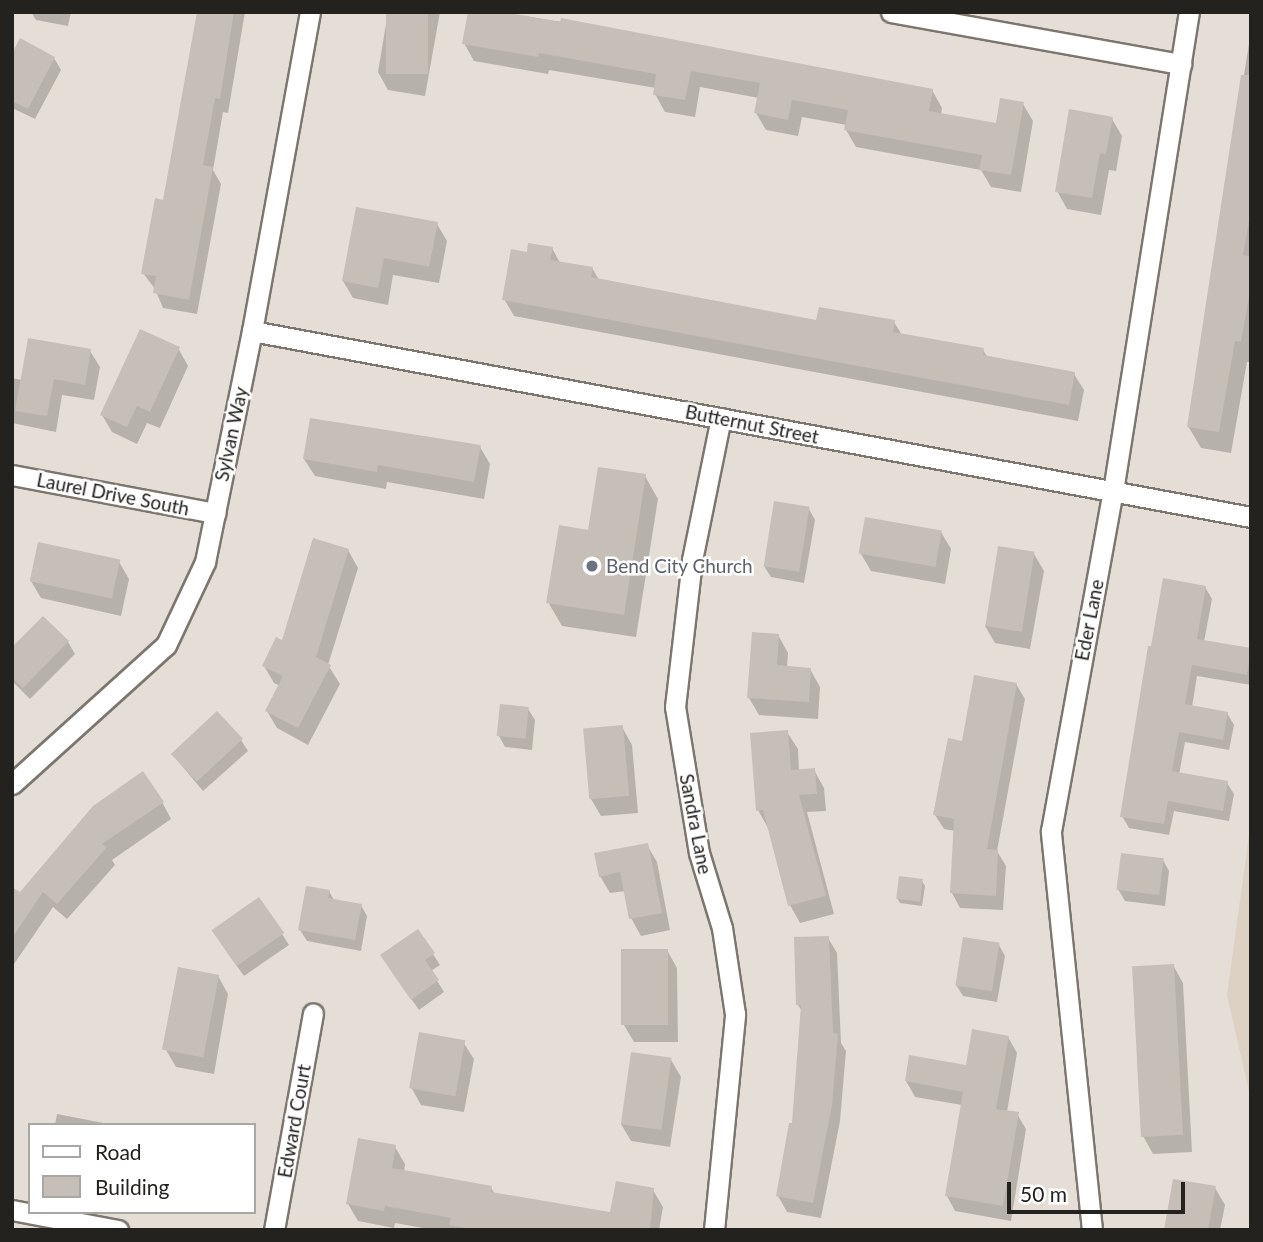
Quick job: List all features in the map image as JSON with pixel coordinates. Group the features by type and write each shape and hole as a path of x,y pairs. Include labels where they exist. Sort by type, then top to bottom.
{"street":[{"name":"Sylvan Way","path":"12,784 166,645 205,562 252,331 310,12"},
{"path":"891,12 1181,64"},
{"name":"Eder Lane","path":"1092,1230 1051,831 1113,491 1189,12"},
{"name":"Butternut Street","path":"252,331 1251,517"},
{"name":"Sandra Lane","path":"714,1230 734,1014 722,929 699,853 675,707 692,560 720,418"},
{"name":"Laurel Drive South","path":"12,475 215,513"},
{"name":"Edward Court","path":"274,1230 313,1013"},
{"path":"33,1214 118,1230"}],"shaded area":[{"path":"1251,821 1251,1100 1227,995"}],"building":[{"path":"197,12 234,12 220,99 215,98 203,165 213,167 189,300 153,293 156,276 141,274 155,198 163,200"},
{"path":"386,12 428,12 428,74 386,74"},
{"path":"468,12 504,12 560,22 561,18 933,89 929,111 996,123 1000,98 1024,102 1011,175 979,170 982,155 844,130 848,110 792,100 788,120 754,113 760,83 691,71 685,100 653,95 656,74 539,53 538,57 462,44"},
{"path":"20,38 55,57 28,109 12,101 12,54"},
{"path":"1241,75 1251,75 1251,210 1243,255 1251,257 1251,285 1241,342 1235,341 1219,432 1187,427"},
{"path":"1069,109 1113,117 1106,154 1100,153 1092,198 1055,192"},
{"path":"356,207 438,222 429,267 384,258 378,288 342,281"},
{"path":"528,243 553,247 550,260 593,267 591,277 816,320 819,307 895,320 893,332 984,348 983,355 1075,372 1069,405 502,300 511,249 527,252"},
{"path":"140,329 180,347 150,412 137,406 127,427 100,415"},
{"path":"28,338 91,349 85,385 54,379 47,416 15,411"},
{"path":"310,418 481,445 474,482 378,465 377,472 303,459"},
{"name":"Bend City Church","path":"598,467 646,474 624,615 546,603 559,525 588,530"},
{"path":"774,501 810,507 799,572 764,566"},
{"path":"865,517 942,531 935,567 859,553"},
{"path":"313,538 349,549 316,657 331,665 298,728 265,711 283,676 262,666 276,637 282,640"},
{"path":"38,542 120,559 112,599 30,581"},
{"path":"998,546 1035,552 1022,632 985,626"},
{"path":"1163,578 1206,586 1197,639 1251,648 1247,675 1192,665 1185,704 1228,712 1223,740 1179,732 1172,771 1228,781 1223,811 1168,801 1164,824 1120,817 1148,646 1151,646"},
{"path":"43,616 69,641 23,688 12,678 12,647"},
{"path":"752,632 779,634 777,665 811,668 809,702 747,698"},
{"path":"974,675 1017,683 987,849 998,850 996,896 950,893 954,819 933,815 948,738 962,741"},
{"path":"500,704 529,707 525,739 497,736"},
{"path":"217,711 243,739 197,782 171,754"},
{"path":"623,725 629,796 589,799 583,728"},
{"path":"788,730 791,770 815,768 817,794 799,795 826,896 788,906 763,810 756,811 750,733"},
{"path":"143,771 164,802 102,844 107,847 57,904 43,892 12,938 12,887 20,892 93,806"},
{"path":"648,843 662,913 629,919 620,872 599,877 594,853"},
{"path":"1121,853 1164,858 1159,895 1116,890"},
{"path":"899,876 923,879 920,902 896,899"},
{"path":"306,886 330,890 328,898 362,904 355,940 298,930"},
{"path":"259,897 284,933 237,966 211,930"},
{"path":"418,929 435,953 425,960 439,980 411,1000 380,955"},
{"path":"829,936 833,1033 838,1034 832,1105 813,1203 776,1196 789,1123 792,1123 801,1005 796,1005 794,937"},
{"path":"963,937 1000,943 992,991 955,985"},
{"path":"621,949 668,949 668,1025 621,1025"},
{"path":"1174,964 1183,1135 1141,1137 1132,966"},
{"path":"178,967 219,975 203,1057 162,1049"},
{"path":"972,1029 1009,1036 996,1109 1019,1112 1003,1206 945,1196 963,1092 905,1081 909,1055 966,1065"},
{"path":"419,1032 465,1040 455,1096 409,1088"},
{"path":"631,1052 672,1058 661,1130 621,1124"},
{"path":"358,1138 396,1145 392,1168 492,1186 491,1192 610,1212 616,1181 654,1188 650,1230 478,1230 449,1225 451,1218 385,1206 384,1211 346,1204"},
{"path":"1173,1179 1216,1186 1208,1230 1164,1230"}],"place":[{"name":"Bend City Church","path":"592,566"}]}
